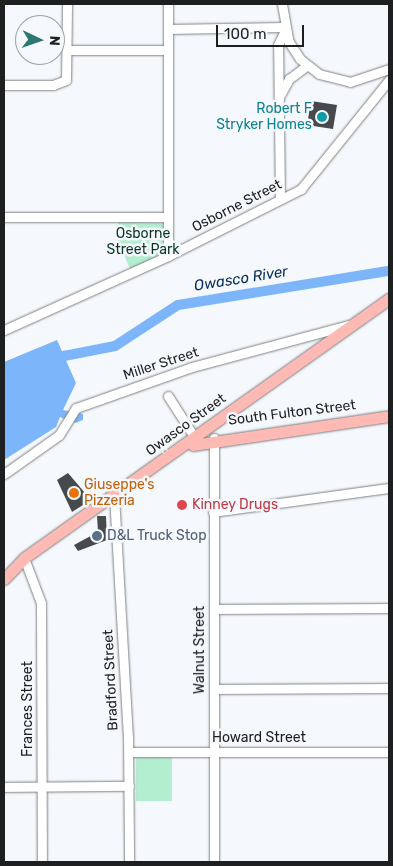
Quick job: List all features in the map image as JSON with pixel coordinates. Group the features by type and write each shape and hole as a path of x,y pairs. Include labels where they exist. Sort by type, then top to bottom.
{"main road":[{"name":"Owasco Street","path":"4,579 24,558 195,438 211,433 352,324 389,299"},
{"name":"South Fulton Street","path":"171,455 211,433 389,416"}],"street":[{"path":"4,85 44,84 66,80 68,50 67,4"},
{"path":"168,4 168,256"},
{"path":"280,199 278,46 284,30 282,4"},
{"path":"168,30 284,30"},
{"path":"284,30 306,66 344,81 365,80 389,69"},
{"path":"68,50 168,50"},
{"path":"278,101 289,79 306,66"},
{"name":"Osborne Street","path":"4,330 168,256 303,187 389,80"},
{"path":"4,217 168,217"},
{"name":"Miller Street","path":"4,474 60,435 72,410 192,367 352,324"},
{"path":"168,396 195,438"},
{"name":"Walnut Street","path":"211,433 214,608 214,862"},
{"path":"213,512 389,488"},
{"name":"Bradford Street","path":"114,496 129,752 129,862"},
{"name":"Frances Street","path":"24,558 41,603 42,862"},
{"path":"214,608 389,608"},
{"path":"214,688 389,688"},
{"name":"Howard Street","path":"129,752 389,752"},
{"path":"4,787 129,786"}],"green space":[{"name":"Osborne Street Park","path":"118,222 163,223 162,255 130,269 118,240"},
{"path":"136,757 172,757 172,801 136,801"}],"water":[{"path":"57,340 76,383 63,410 83,414 83,420 75,423 60,417 56,427 4,460 4,362"}],"building":[{"name":"Robert F Stryker Homes","path":"311,101 337,105 333,129 307,125"},
{"name":"Giuseppe's Pizzeria","path":"68,473 91,500 72,512 57,480"},
{"name":"D&L Truck Stop","path":"97,516 106,516 107,540 78,551 74,545 98,532"}],"waterway":[{"name":"Owasco River","path":"53,364 64,356 115,346 178,305 389,271"}],"place":[{"name":"Robert F Stryker Homes","path":"322,117"},
{"name":"Giuseppe's Pizzeria","path":"74,493"},
{"name":"Kinney Drugs","path":"182,505"},
{"name":"D&L Truck Stop","path":"97,536"}]}
